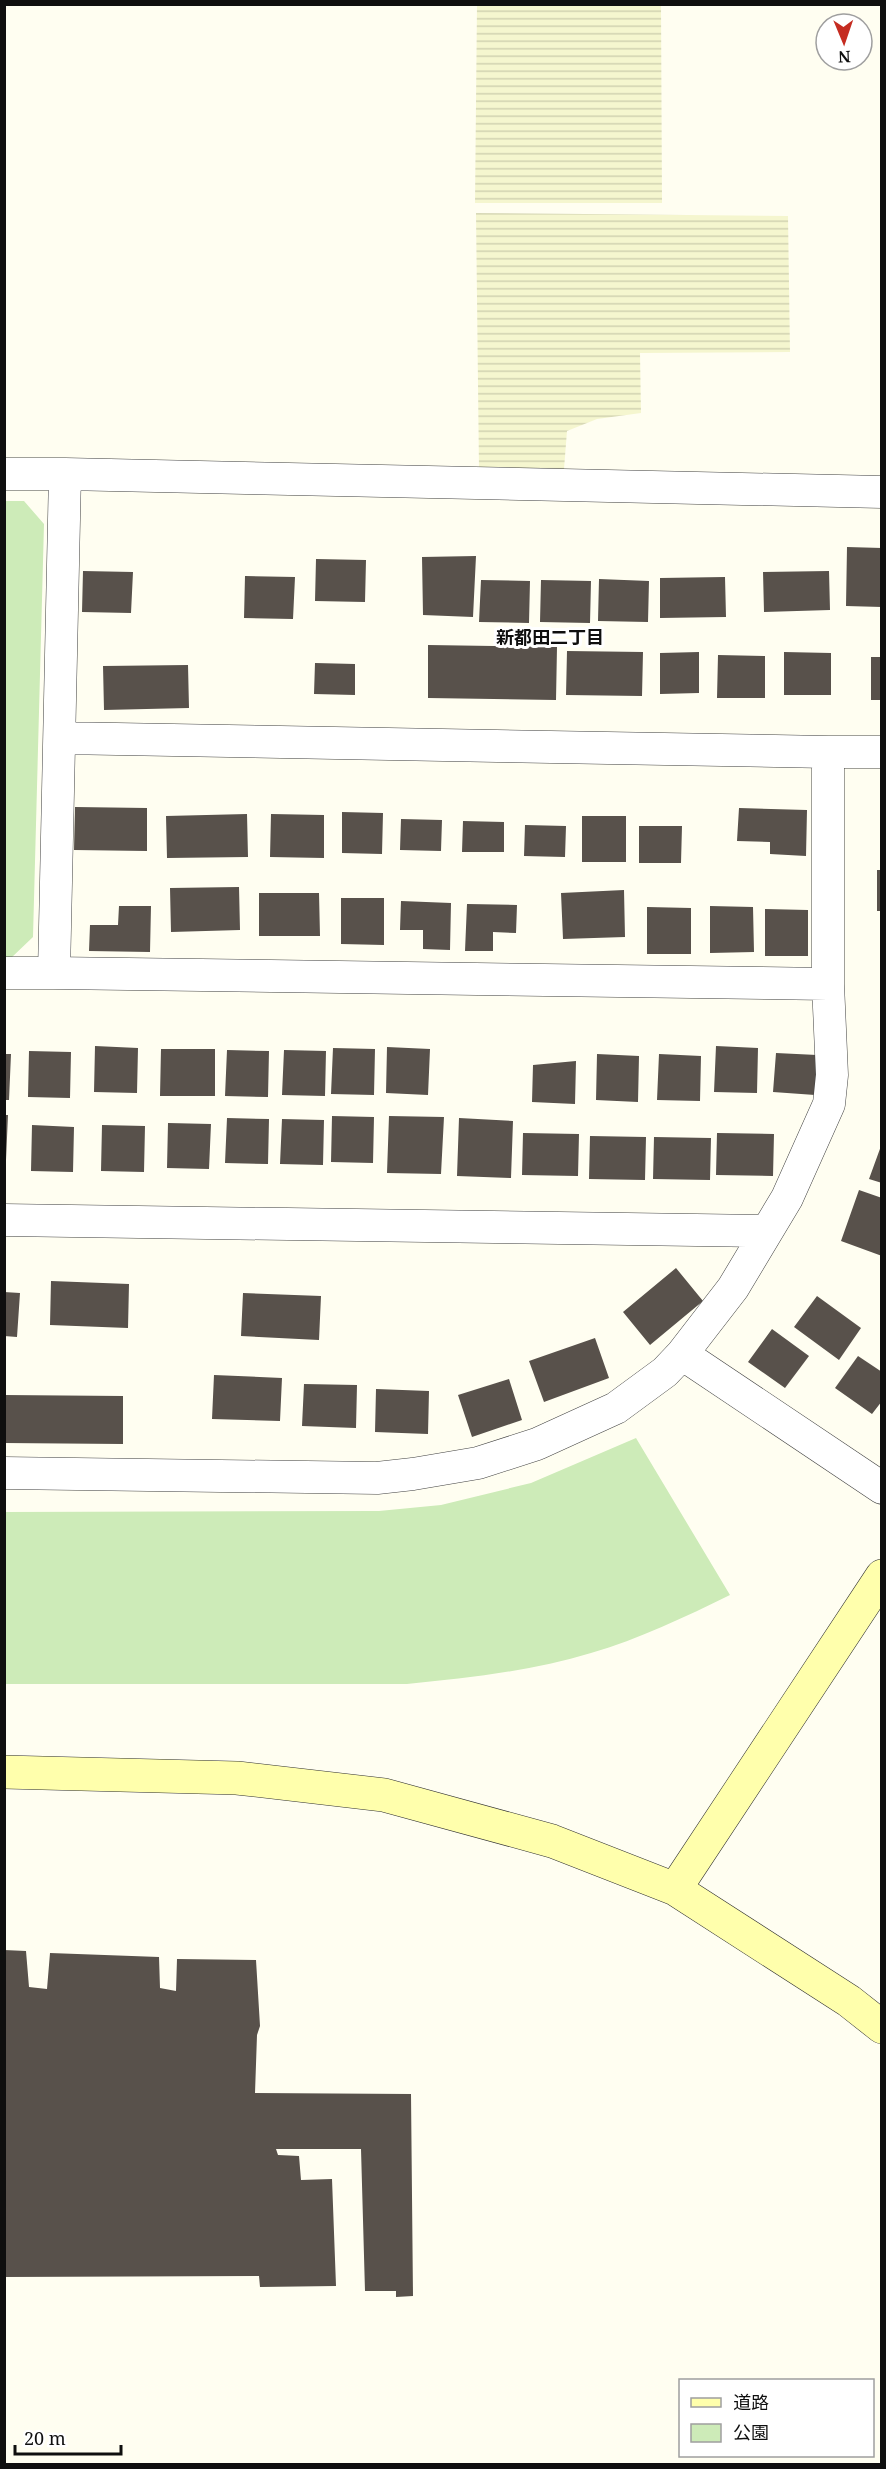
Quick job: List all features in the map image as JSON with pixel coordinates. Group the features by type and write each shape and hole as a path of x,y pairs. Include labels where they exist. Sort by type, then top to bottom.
{"street":[{"path":"4,474 882,492"},
{"path":"54,973 65,474"},
{"path":"60,738 882,752"},
{"path":"4,1473 377,1478 450,1469 478,1463 537,1444 584,1424 616,1408 665,1372 734,1288 787,1198 830,1104 832,1075 828,984 828,752"},
{"path":"4,973 828,984"},
{"path":"4,1220 767,1231"},
{"path":"682,1354 882,1488"},
{"path":"675,1889 882,1576"},
{"path":"4,1772 237,1778 384,1795 552,1841 675,1889 849,2001 882,2027"}],"green space":[{"path":"477,5 661,5 662,203 475,203"},
{"path":"476,213 788,216 790,352 640,353 641,413 597,419 567,431 564,469 479,469"},
{"path":"4,501 24,501 44,524 33,937 11,958 5,958"},
{"path":"636,1438 730,1595 644,1634 591,1653 546,1665 407,1684 5,1684 5,1512 379,1511 441,1505 531,1483"}],"building":[{"path":"847,547 882,548 882,607 846,606"},
{"path":"476,556 473,617 423,615 422,557"},
{"path":"316,559 366,560 365,602 315,601"},
{"path":"83,571 133,572 131,613 82,612"},
{"path":"829,571 830,610 764,612 763,572"},
{"path":"245,576 295,577 293,619 244,618"},
{"path":"725,577 726,617 660,618 660,578"},
{"path":"599,579 649,581 648,622 598,621"},
{"path":"481,580 530,581 529,623 479,622"},
{"path":"541,580 591,581 590,623 540,622"},
{"path":"428,645 557,647 556,700 428,698"},
{"path":"567,651 643,652 642,696 566,695"},
{"path":"699,652 699,693 660,694 660,653"},
{"path":"784,652 831,653 831,695 784,695"},
{"path":"718,655 765,656 765,698 717,698"},
{"path":"871,657 882,657 882,700 871,700"},
{"path":"315,663 355,664 355,695 314,694"},
{"path":"188,665 189,708 104,710 103,666"},
{"path":"75,807 147,808 147,851 74,850"},
{"path":"739,808 807,810 806,856 770,854 770,842 737,841"},
{"path":"342,812 383,813 382,854 342,853"},
{"path":"247,814 248,857 167,858 166,816"},
{"path":"271,814 324,815 324,858 270,857"},
{"path":"582,816 626,816 626,862 582,862"},
{"path":"401,819 442,820 441,851 400,850"},
{"path":"463,821 504,822 504,852 462,852"},
{"path":"525,825 566,826 565,857 524,856"},
{"path":"639,826 682,826 681,863 639,863"},
{"path":"877,870 882,870 882,911 877,911"},
{"path":"239,887 240,930 171,932 170,888"},
{"path":"624,890 625,937 563,939 561,893"},
{"path":"259,893 319,893 320,936 259,936"},
{"path":"341,898 384,898 384,945 341,944"},
{"path":"401,901 451,903 450,950 423,949 423,930 400,930"},
{"path":"467,904 517,905 516,933 493,932 493,951 465,951"},
{"path":"119,906 151,906 150,952 89,951 90,925 118,925"},
{"path":"710,906 753,907 754,952 710,953"},
{"path":"647,907 691,908 691,954 647,954"},
{"path":"765,909 808,910 808,956 765,956"},
{"path":"95,1046 138,1048 137,1093 94,1092"},
{"path":"716,1046 758,1048 757,1093 714,1092"},
{"path":"387,1047 430,1049 428,1095 386,1093"},
{"path":"333,1048 375,1049 374,1095 331,1094"},
{"path":"161,1049 215,1049 215,1096 160,1096"},
{"path":"227,1050 269,1051 268,1097 225,1096"},
{"path":"284,1050 326,1051 325,1096 282,1095"},
{"path":"29,1051 71,1052 70,1098 28,1097"},
{"path":"776,1053 817,1055 815,1095 773,1092"},
{"path":"4,1054 11,1054 9,1100 4,1100"},
{"path":"597,1054 639,1056 638,1102 596,1100"},
{"path":"659,1054 701,1056 700,1101 657,1100"},
{"path":"576,1061 575,1104 532,1102 533,1065"},
{"path":"5,1115 8,1115 6,1160 5,1160"},
{"path":"332,1116 374,1117 373,1163 331,1162"},
{"path":"389,1116 444,1117 441,1174 387,1173"},
{"path":"227,1118 269,1119 268,1164 225,1163"},
{"path":"459,1118 513,1121 511,1178 457,1176"},
{"path":"282,1119 324,1120 323,1165 280,1164"},
{"path":"168,1123 211,1124 209,1169 167,1168"},
{"path":"32,1125 74,1127 73,1172 31,1171"},
{"path":"102,1125 145,1126 144,1172 101,1171"},
{"path":"523,1133 579,1134 578,1176 522,1175"},
{"path":"717,1133 774,1134 773,1176 716,1175"},
{"path":"590,1136 646,1137 645,1180 589,1179"},
{"path":"654,1137 711,1138 710,1180 653,1179"},
{"path":"882,1146 882,1183 869,1179"},
{"path":"859,1190 882,1198 882,1256 841,1241"},
{"path":"676,1268 703,1301 650,1345 623,1312"},
{"path":"51,1281 129,1284 128,1328 50,1325"},
{"path":"4,1292 20,1293 17,1337 4,1336"},
{"path":"243,1293 321,1296 319,1340 241,1336"},
{"path":"817,1296 861,1328 839,1360 794,1327"},
{"path":"772,1329 809,1356 785,1388 748,1362"},
{"path":"595,1338 609,1378 544,1402 529,1361"},
{"path":"858,1356 882,1372 882,1401 872,1414 835,1388"},
{"path":"214,1375 282,1378 280,1421 212,1419"},
{"path":"509,1379 522,1420 472,1437 458,1395"},
{"path":"304,1384 357,1385 356,1428 302,1426"},
{"path":"376,1389 429,1391 428,1434 375,1432"},
{"path":"4,1395 123,1396 123,1444 4,1443"},
{"path":"4,1950 26,1951 29,1987 47,1989 50,1953 159,1957 160,1988 176,1991 177,1959 256,1960 260,2026 257,2035 255,2093 411,2094 413,2296 396,2297 396,2291 365,2291 361,2149 276,2149 278,2155 299,2156 301,2180 332,2179 336,2286 260,2287 259,2276 4,2277"}],"district":[{"name":"新都田二丁目","path":"550,637"}]}
